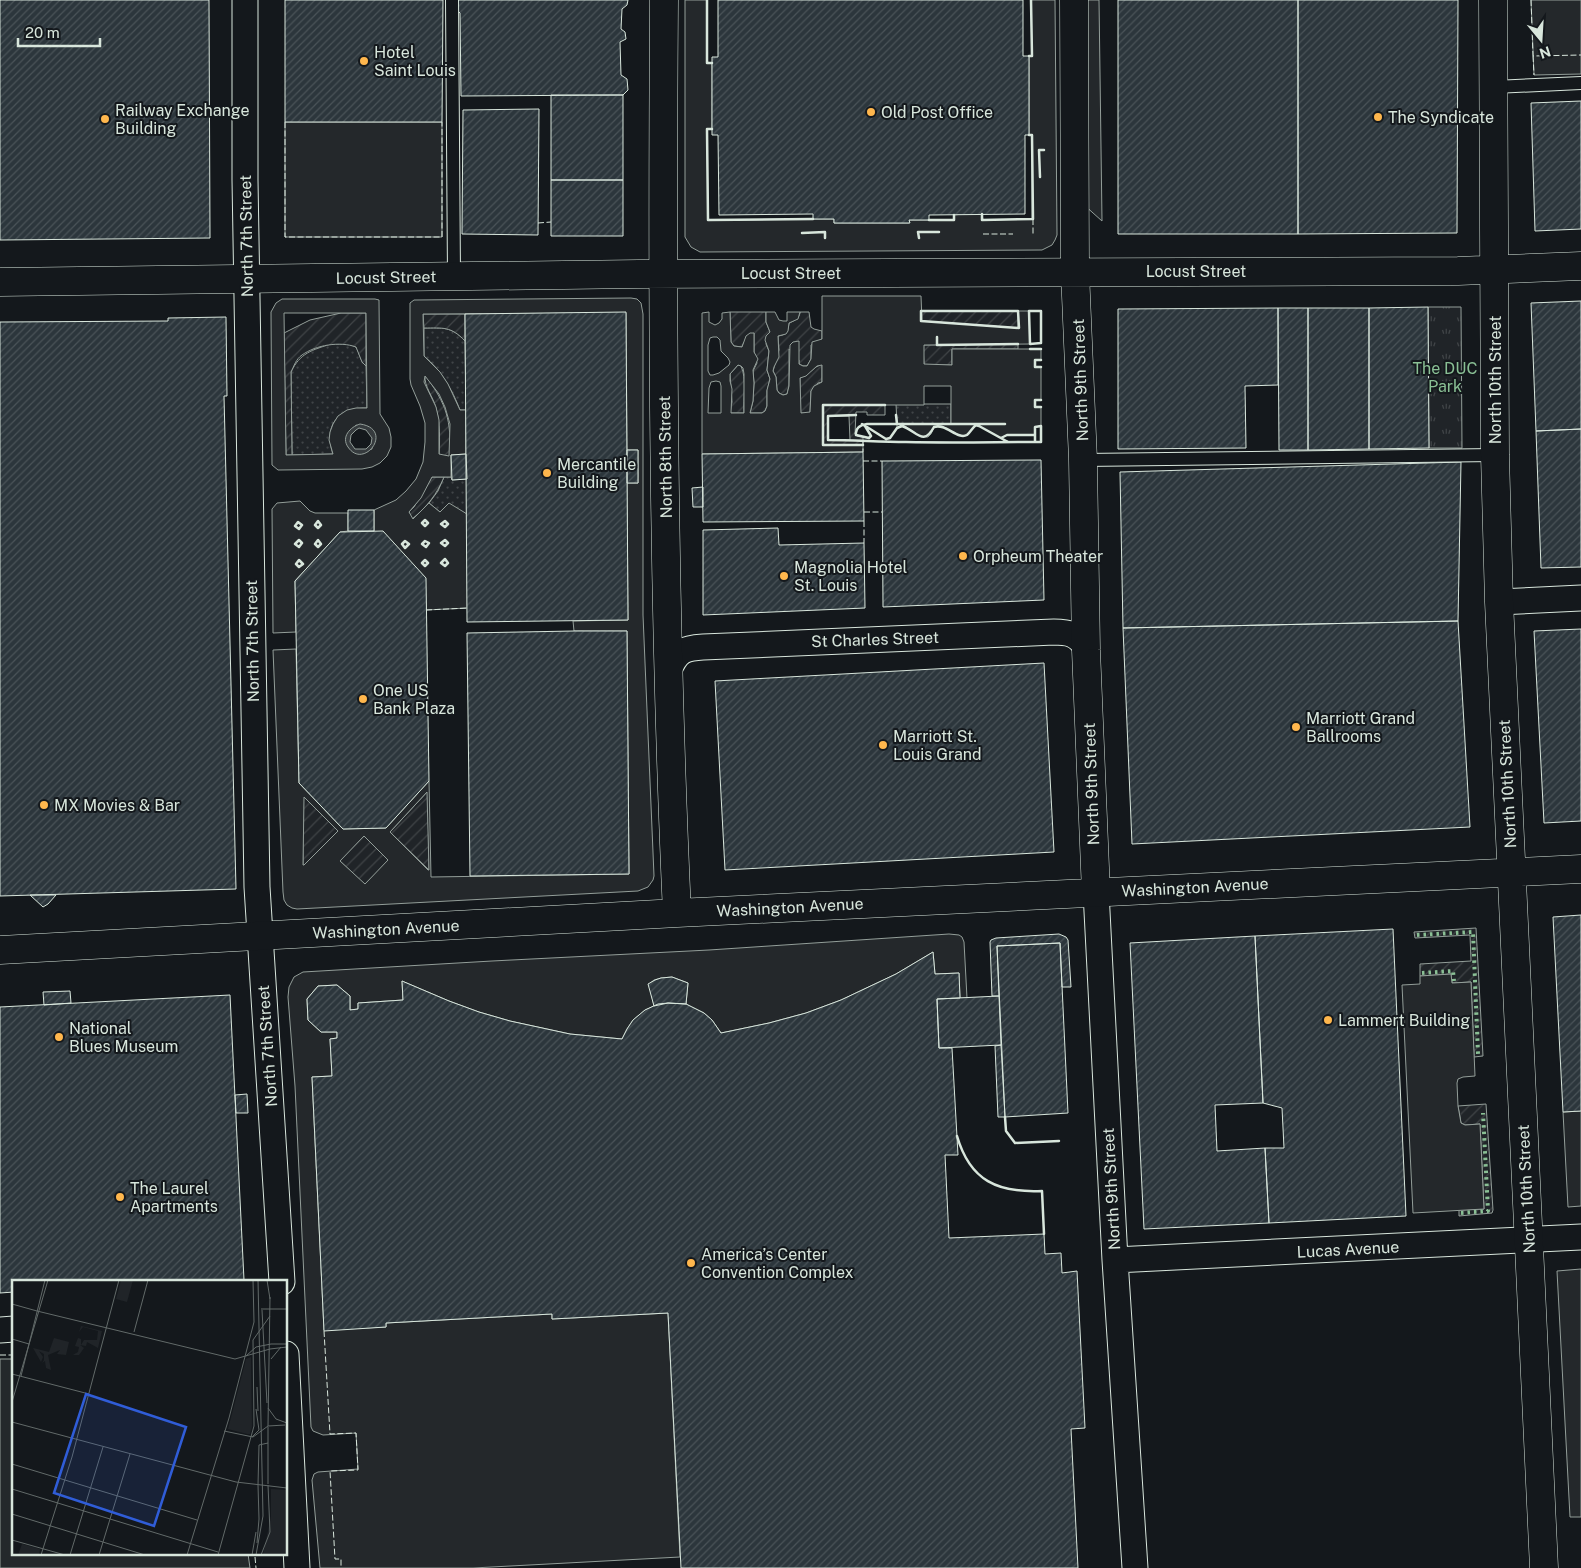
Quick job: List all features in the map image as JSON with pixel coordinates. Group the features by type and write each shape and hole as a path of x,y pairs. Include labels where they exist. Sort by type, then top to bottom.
{"street":[{"name":"North 7th Street","path":"245,0 246,279 256,887 282,1280"},
{"name":"North 8th Street","path":"664,0 663,274 666,615 677,913"},
{"name":"North 9th Street","path":"1074,0 1076,272 1083,460 1086,647 1096,892 1115,1260 1135,1568"},
{"name":"North 10th Street","path":"1493,0 1495,456 1499,602 1544,1568"},
{"name":"Locust Street","path":"0,282 663,274 1494,270 1581,266"},
{"path":"1499,602 1581,598"},
{"name":"St Charles Street","path":"669,670 677,654 694,647 1054,632 1074,634 1086,647"},
{"name":"Washington Avenue","path":"0,950 677,913 1581,869"},
{"name":"Lucas Avenue","path":"1115,1260 1581,1237"},
{"path":"288,1390 298,1568"}],"lane":[{"path":"452,0 454,276"},
{"path":"1494,87 1581,83"},
{"path":"1083,460 1495,456"}],"green space":[{"name":"The DUC Park","path":"1428,307 1461,307 1462,448 1429,448"},
{"path":"921,311 1018,311 1019,328 921,321"},
{"path":"730,312 766,312 766,322 770,332 766,344 769,351 767,370 770,379 767,391 767,406 762,413 750,413 753,401 753,371 757,363 754,352 754,333 744,342 742,347 734,346 731,342"},
{"path":"800,312 809,312 811,327 822,331 822,339 811,345 811,359 807,366 799,364 799,360 789,349 789,386 787,394 783,395 777,390 776,377 773,371 779,350 778,336 786,332 789,323 798,318"},
{"path":"341,313 366,313 366,366 362,362 356,347 343,344 321,346 298,358 291,372 292,455 286,455 284,333 310,320"},
{"path":"423,314 465,314 465,341 451,330 424,328"},
{"path":"424,328 451,330 465,341 466,410 460,410 445,380 436,367 424,356"},
{"path":"331,344 348,344 356,347 361,360 366,366 367,408 348,411 335,420 330,435 333,454 292,455 291,372 298,360 307,353"},
{"path":"1018,344 1018,349 952,349 952,365 924,365 923,345"},
{"path":"822,364 822,382 818,383 811,391 810,413 800,413 800,378"},
{"path":"738,365 741,366 744,377 744,413 730,413 732,402 730,374"},
{"path":"425,375 443,404 446,413 450,432 450,457 439,455 437,414 435,404 426,384"},
{"path":"896,404 951,404 951,424 897,424"},
{"path":"823,405 885,405 885,415 867,415 867,412 856,412 855,434 863,437 863,445 823,445","holes":["828,416 849,416 850,440 828,440"]},
{"path":"432,477 444,477 431,500 412,519 409,512"},
{"path":"444,477 451,477 452,480 467,479 467,514 440,512 429,503 438,491"},
{"path":"428,791 429,870 390,832"},
{"path":"303,796 338,831 303,866"},
{"path":"364,836 389,860 365,885 339,860"},
{"path":"1476,928 1483,1056 1474,1057 1471,982 1452,983 1451,974 1420,976 1420,964 1471,961 1470,935 1415,938 1414,932"},
{"path":"1486,1104 1493,1210 1492,1213 1459,1216 1459,1210 1484,1209 1480,1124 1465,1125 1461,1123 1458,1106"}],"shaded area":[{"path":"685,0 707,0 707,62 712,63 712,129 707,129 708,220 834,219 834,223 909,223 909,220 954,220 954,215 963,214 982,214 983,220 1032,219 1032,135 1029,135 1029,56 1032,56 1031,0 1055,0 1057,235 1052,245 1042,250 700,252 691,247 685,237"},
{"path":"1081,0 1099,0 1102,221 1083,204"},
{"path":"1531,0 1581,0 1581,74 1534,75"},
{"path":"285,122 442,122 442,237 285,237"},
{"path":"822,296 921,296 922,321 1018,328 1018,311 1029,311 1030,344 924,345 924,364 952,365 952,349 1041,349 1041,360 1035,360 1035,367 1041,367 1041,400 1035,400 1035,407 1041,407 1041,426 1035,427 1035,435 1007,435 1001,438 979,426 976,426 964,436 938,426 934,427 928,437 920,436 905,426 897,428 897,424 951,424 951,386 924,386 924,405 823,405 823,445 863,445 863,452 702,454 702,313 709,312 709,322 715,325 722,319 722,313 730,312 731,342 734,346 742,347 746,336 754,333 754,352 758,359 753,370 753,401 750,413 762,413 767,406 767,390 770,379 767,370 769,351 765,340 770,332 766,322 766,312 775,312 779,320 787,321 787,312 800,312 798,319 789,323 786,334 778,336 779,357 773,371 776,377 777,390 783,395 787,394 789,386 790,345 793,342 799,341 799,364 807,366 811,359 812,342 822,339","holes":["717,337 720,340 721,351 730,362 719,373 713,375 710,375 708,371 708,345 710,338","738,365 743,368 744,413 731,413 732,389 730,374","822,365 822,382 814,386 811,391 810,412 801,413 800,378 806,376 817,366","711,382 720,382 721,413 708,413"]},
{"path":"631,298 637,299 641,303 643,314 643,615 654,876 648,887 638,891 297,909 287,905 284,900 273,650 296,649 299,783 343,829 386,828 429,781 431,877 629,874 627,631 574,631 573,621 628,620 627,483 638,483 638,450 627,450 626,313 423,314 424,356 440,372 448,384 460,410 466,410 466,454 451,455 451,477 432,477 421,498 409,512 413,519 429,503 440,512 449,503 467,514 468,608 426,610 374,531 374,510 396,500 406,491 416,479 423,462 425,423 410,379 410,303 414,300","holes":["425,376 439,394 445,407 450,424 449,456 439,454 439,420 436,407 424,382","427,792 429,870 390,832","304,797 338,831 303,865","364,836 388,860 365,884 340,861"]},
{"path":"282,299 379,300 380,414 389,428 391,437 391,447 387,456 380,463 362,469 278,470 272,465 271,312 276,303","holes":["284,313 366,313 367,408 347,410 338,416 330,432 329,440 333,454 286,455","356,425 373,431 372,449 359,454 346,441"]},
{"path":"360,424 370,427 375,433 376,440 373,446 368,452 362,454 355,453 346,443 346,436 356,425","holes":["359,428 366,430 372,438 371,444 366,449 355,449 350,442 351,435"]},
{"path":"300,501 310,511 315,513 348,513 348,531 340,532 295,581 296,632 273,633 272,509 277,503"},
{"path":"949,934 959,935 964,942 967,998 960,998 959,973 935,974 933,952 896,974 841,1000 806,1013 721,1033 712,1020 704,1013 686,1004 688,983 672,977 654,980 649,984 654,1006 645,1010 633,1020 622,1039 570,1034 510,1021 449,1001 402,981 403,1000 358,1003 358,1009 350,1010 350,996 337,985 318,986 307,999 308,1020 321,1032 337,1032 337,1038 330,1039 332,1076 312,1077 324,1330 386,1327 386,1323 552,1314 552,1319 668,1313 680,1557 473,1568 320,1568 312,1480 314,1474 318,1472 358,1469 356,1433 323,1435 313,1431 311,1427 295,1086 288,997 289,987 294,977 303,972 709,950"},
{"path":"1451,974 1452,983 1471,982 1475,1076 1458,1079 1458,1106 1461,1123 1465,1125 1480,1124 1484,1209 1413,1213 1402,985 1420,984 1420,976"},
{"path":"1581,1111 1581,1206 1568,1207 1563,1112"},
{"path":"1581,1269 1581,1517 1570,1517 1557,1271"},
{"path":"0,1359 12,1359 12,1556 248,1556 250,1568 0,1568"}],"building":[{"name":"Railway Exchange Building","path":"0,0 209,0 210,238 0,240"},
{"name":"Hotel Saint Louis","path":"285,0 443,0 442,122 285,122"},
{"path":"455,0 628,0 627,5 622,9 621,29 625,32 626,39 620,42 621,75 627,79 628,90 623,95 461,96 460,13 455,8"},
{"name":"Old Post Office","path":"718,0 1023,0 1023,56 1029,56 1029,135 1025,135 1025,214 929,215 929,220 909,220 910,223 834,223 834,219 813,219 813,214 719,215 718,135 712,135 712,57 718,57"},
{"path":"1118,0 1298,0 1298,234 1118,234"},
{"name":"The Syndicate","path":"1298,0 1458,0 1457,233 1298,234"},
{"path":"551,95 623,95 623,180 551,180"},
{"path":"1581,101 1581,229 1535,231 1531,103"},
{"path":"539,109 538,235 462,234 463,110"},
{"path":"551,180 623,180 623,236 551,236"},
{"path":"1581,301 1581,429 1536,431 1531,303"},
{"path":"1428,307 1429,448 1369,449 1369,308"},
{"path":"1278,308 1278,385 1245,386 1246,448 1118,449 1118,309"},
{"path":"1278,308 1308,308 1308,450 1279,450"},
{"path":"1308,308 1369,308 1369,449 1308,450"},
{"name":"Mercantile Building","path":"626,312 628,620 467,622 465,314"},
{"path":"226,317 227,396 224,396 236,889 0,896 0,322 168,321 168,318"},
{"path":"1581,429 1581,567 1541,568 1536,431"},
{"path":"627,450 638,450 638,483 627,483"},
{"path":"863,452 864,521 703,522 702,454"},
{"path":"466,454 467,479 452,480 451,455"},
{"name":"Orpheum Theater","path":"1041,460 1044,600 883,607 882,461"},
{"path":"1461,462 1458,621 1123,628 1120,472"},
{"path":"703,487 703,507 693,507 692,488"},
{"path":"348,510 374,510 374,531 348,531"},
{"name":"Magnolia Hotel St. Louis","path":"778,528 779,545 864,543 865,608 703,615 703,530"},
{"name":"One US Bank Plaza","path":"383,531 426,578 429,781 386,828 343,829 299,783 295,581 340,532"},
{"name":"Marriott Grand Ballrooms","path":"1458,621 1470,827 1132,844 1123,628"},
{"path":"1581,629 1581,821 1544,823 1534,631"},
{"path":"627,631 629,874 470,876 467,633"},
{"name":"Marriott St. Louis Grand","path":"1044,663 1054,852 725,870 715,681"},
{"path":"30,895 56,895 43,907"},
{"path":"1581,915 1581,1111 1563,1112 1553,917"},
{"name":"Lammert Building","path":"1393,929 1406,1216 1269,1223 1265,1148 1284,1148 1282,1108 1263,1103 1255,936"},
{"path":"1059,934 1068,940 1071,987 1062,987 1060,943 997,946 999,996 992,996 991,940 996,938"},
{"path":"1255,936 1263,1103 1215,1105 1217,1151 1265,1148 1269,1223 1144,1229 1130,943"},
{"path":"1060,943 1068,1113 1005,1117 997,946"},
{"name":"America’s Center Convention Complex","path":"933,952 935,974 959,973 960,998 937,999 939,1048 952,1048 958,1155 945,1155 949,1238 1044,1234 1045,1254 1061,1253 1062,1273 1077,1271 1085,1428 1071,1429 1078,1568 681,1568 668,1313 552,1319 552,1314 386,1323 386,1327 324,1331 312,1077 332,1076 330,1039 337,1038 337,1032 321,1032 308,1020 307,999 318,986 337,985 350,996 350,1010 358,1009 358,1003 403,1000 402,981 449,1001 510,1021 570,1034 622,1039 633,1020 645,1010 658,1004 686,1004 704,1013 712,1020 721,1033 806,1013 841,1000 896,974"},
{"path":"672,977 688,983 686,1004 668,1003 654,1006 648,984 661,978"},
{"path":"70,991 71,1003 44,1005 43,992"},
{"name":"The Laurel Apartments","path":"230,995 244,1280 12,1280 12,1292 0,1293 0,1007"},
{"path":"999,996 1001,1045 939,1048 937,999"},
{"path":"1001,1045 1005,1117 998,1117 995,1046"},
{"path":"247,1094 248,1113 236,1113 235,1095"}],"hedge":[{"path":"1417,935 1473,932 1478,1054"},
{"path":"1422,973 1453,971 1454,981"},
{"path":"1461,1213 1488,1211 1483,1113"}],"fence":[{"path":"1531,0 1533,56 1581,55"},
{"path":"1533,56 1534,75"},
{"path":"285,122 285,237 442,237 442,122"},
{"path":"1033,219 1033,235"},
{"path":"538,223 551,222"},
{"path":"983,234 1013,234"},
{"path":"863,440 863,452"},
{"path":"863,461 882,461"},
{"path":"864,512 882,512"},
{"path":"864,521 864,543"},
{"path":"426,610 468,608"},
{"path":"324,1331 330,1434 356,1433 358,1470 330,1471 335,1559 341,1559 341,1568"},
{"path":"0,1355 12,1355"},
{"path":"255,1557 256,1568"}],"wall":[{"path":"707,0 707,63 712,63"},
{"path":"1029,56 1032,56 1031,0"},
{"path":"712,129 707,129 708,220 813,219"},
{"path":"982,214 982,220 1033,219 1032,135 1029,135"},
{"path":"1040,177 1039,150 1044,150"},
{"path":"929,220 954,220 954,215"},
{"path":"802,233 825,232 825,238"},
{"path":"919,238 918,232 939,232"},
{"path":"921,311 1018,311 1019,328 921,321 921,311"},
{"path":"1029,311 1041,311 1041,343 1030,344 1029,311"},
{"path":"937,337 937,345 1018,344"},
{"path":"1030,349 1041,349"},
{"path":"1041,360 1035,360 1035,367 1041,367"},
{"path":"1041,400 1035,400 1035,407 1041,407"},
{"path":"863,445 823,445 823,405 885,405"},
{"path":"856,415 828,416 828,440 923,442 1041,442 1041,426 1035,427 1035,442"},
{"path":"896,415 897,424"},
{"path":"862,424 865,426 871,436 869,438 856,435 856,430 859,427 862,425 864,424 1005,424"},
{"path":"867,427 886,439 890,438 897,428 902,426 923,437 930,433 934,427 938,426 963,436 967,435 976,425 1008,442"},
{"path":"1001,438 1007,435 1035,435"},
{"path":"425,520 428,523 425,526 422,523 425,520"},
{"path":"318,521 321,525 318,528 315,525 318,521"},
{"path":"445,521 448,524 445,527 441,524 445,521"},
{"path":"298,522 302,525 299,529 295,526 298,522"},
{"path":"299,540 302,543 299,547 295,544 299,540"},
{"path":"318,540 321,544 318,547 315,544 318,540"},
{"path":"445,540 448,543 445,546 441,543 445,540"},
{"path":"405,541 409,544 405,548 402,544 405,541"},
{"path":"425,541 429,543 426,547 422,544 425,541"},
{"path":"445,559 448,563 445,566 441,563 445,559"},
{"path":"299,560 303,564 299,567 296,564 299,560"},
{"path":"425,560 428,563 425,566 422,563 425,560"},
{"path":"1005,1117 1006,1131 1015,1143 1059,1141"},
{"path":"957,1136 970,1164 978,1174 988,1181 1012,1190 1042,1191 1044,1234"}],"place":[{"name":"Hotel Saint Louis","path":"364,61"},
{"name":"Old Post Office","path":"871,112"},
{"name":"The Syndicate","path":"1378,117"},
{"name":"Railway Exchange Building","path":"105,119"},
{"name":"Mercantile Building","path":"547,473"},
{"name":"Orpheum Theater","path":"963,556"},
{"name":"Magnolia Hotel St. Louis","path":"784,576"},
{"name":"One US Bank Plaza","path":"363,699"},
{"name":"Marriott Grand Ballrooms","path":"1296,727"},
{"name":"Marriott St. Louis Grand","path":"883,745"},
{"name":"MX Movies & Bar","path":"44,805"},
{"name":"Lammert Building","path":"1328,1020"},
{"name":"National Blues Museum","path":"59,1037"},
{"name":"The Laurel Apartments","path":"120,1197"},
{"name":"America’s Center Convention Complex","path":"691,1263"}]}
